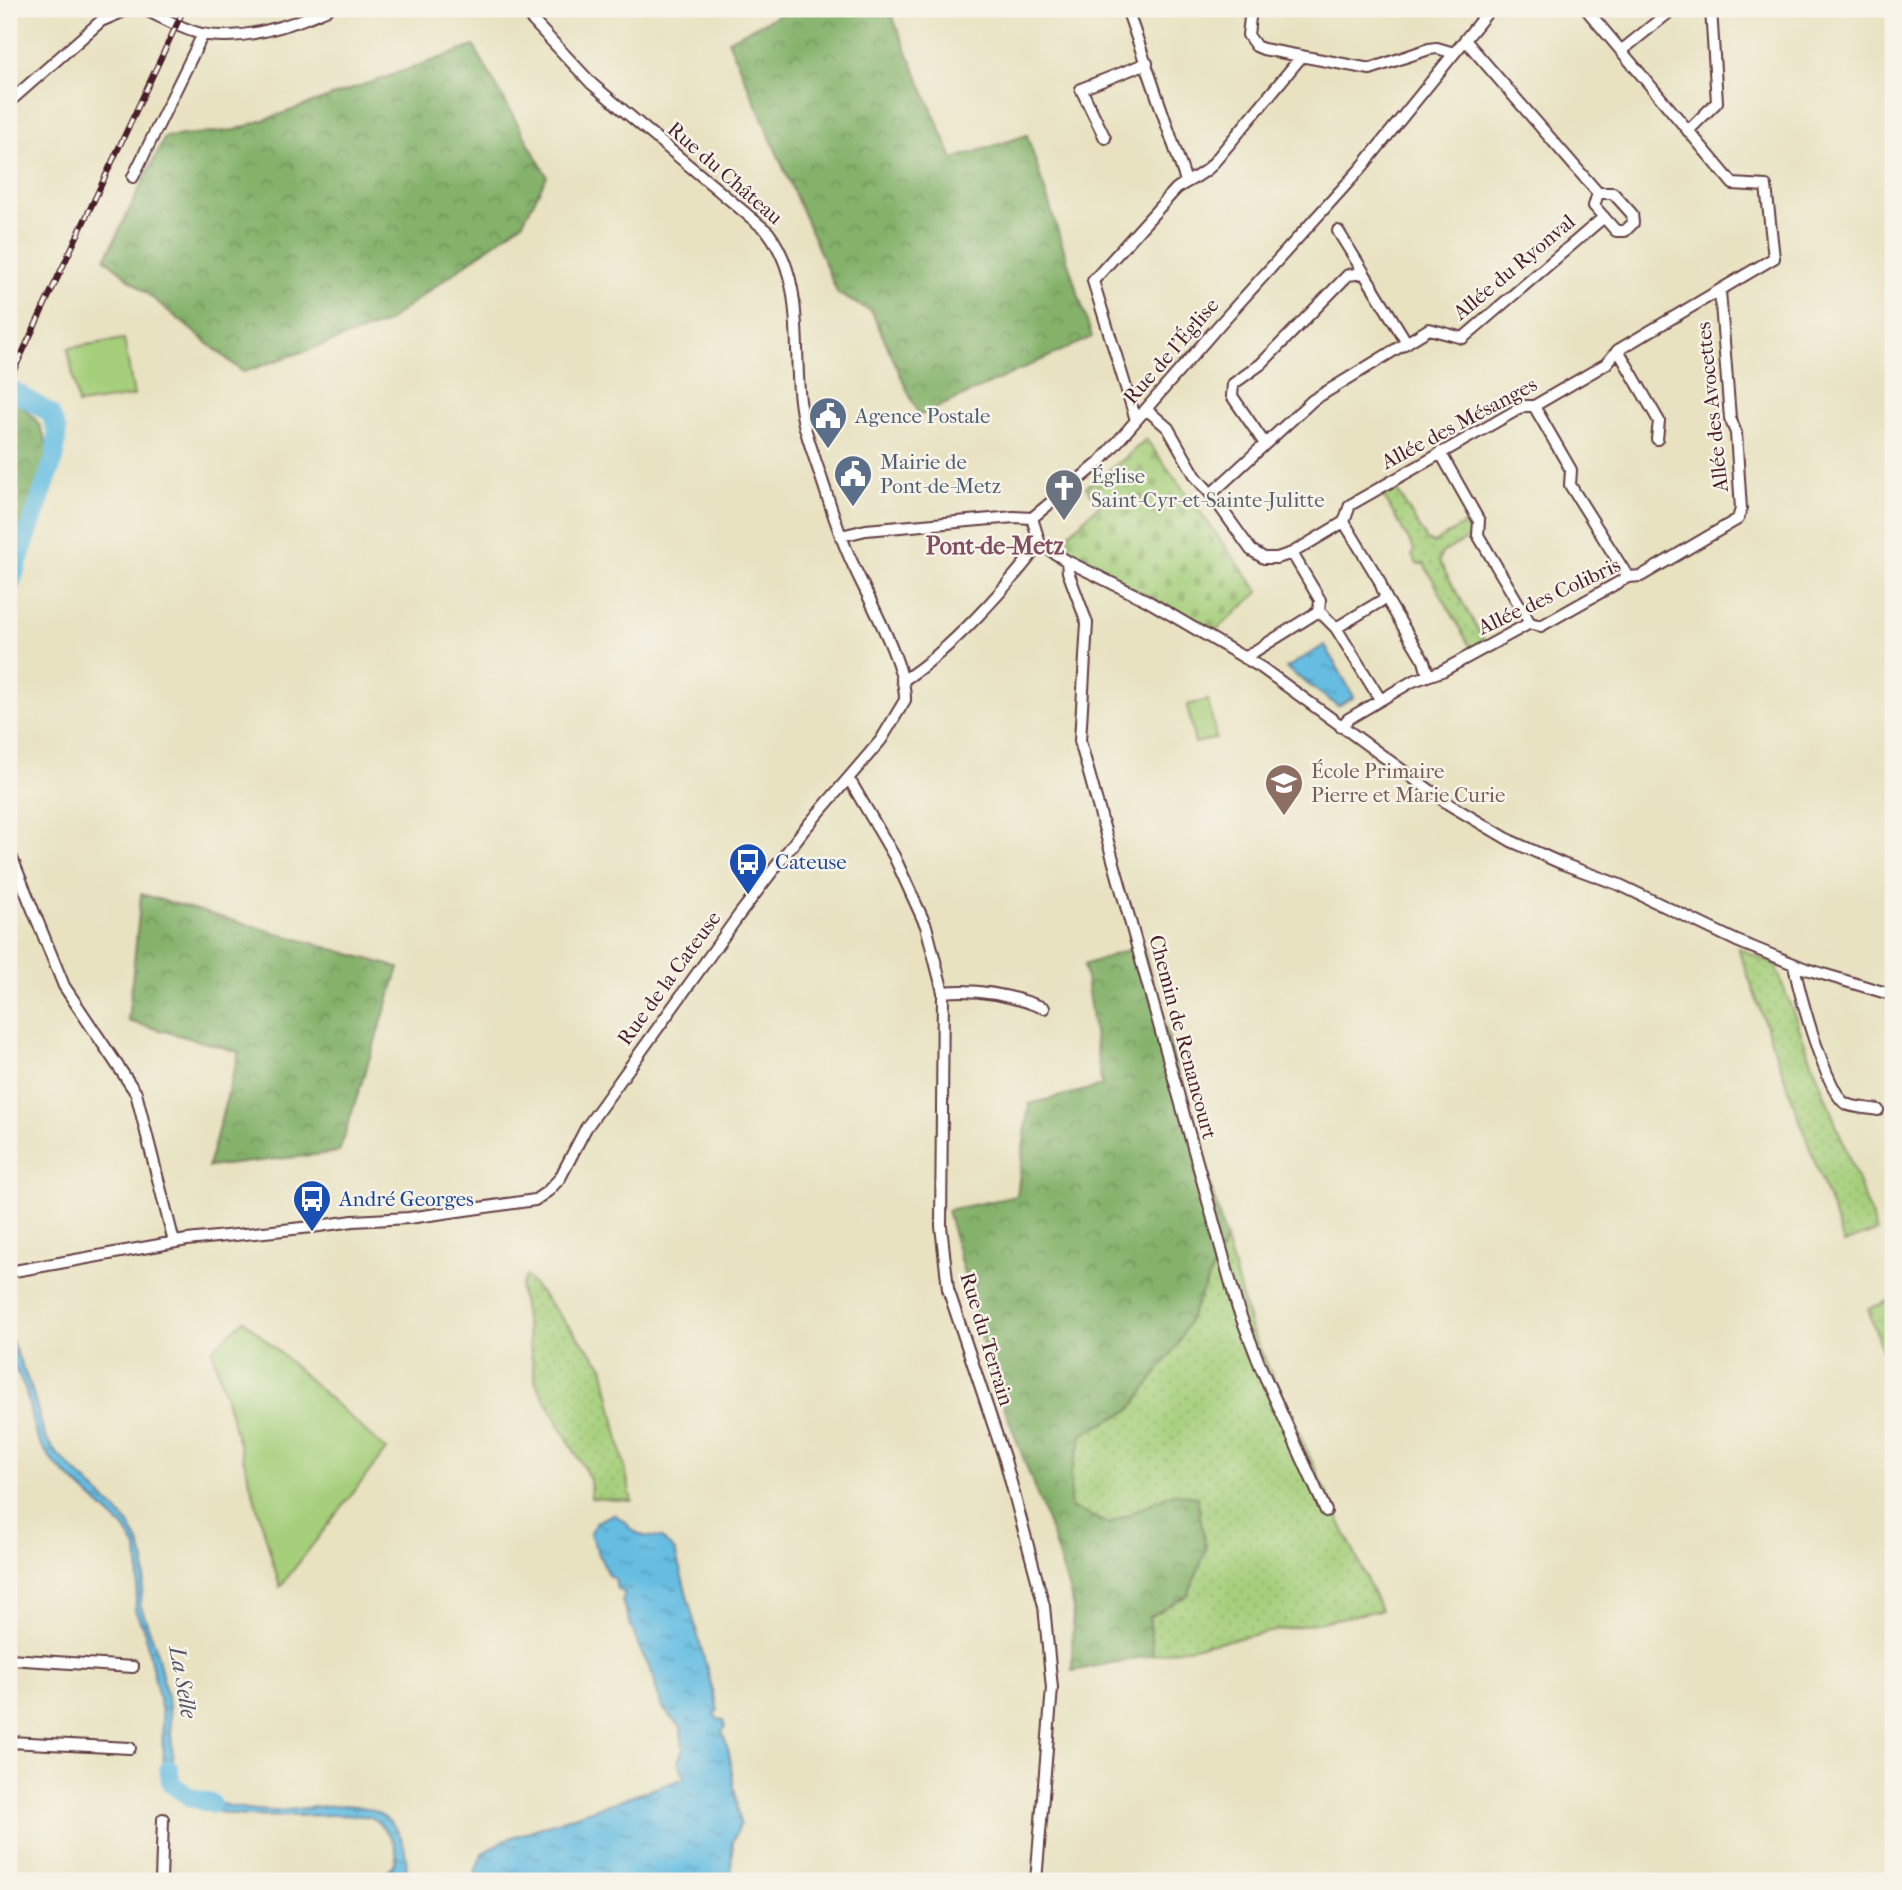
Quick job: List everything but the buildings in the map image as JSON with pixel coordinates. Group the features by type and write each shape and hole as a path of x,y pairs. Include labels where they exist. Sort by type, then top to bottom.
{"street":[{"path":"9,102 101,21 129,9"},
{"path":"143,9 184,28 225,37 248,35 328,9"},
{"name":"Rue du Château","path":"522,9 585,78 768,232 777,244 788,270 793,296 798,332 797,373 804,425 841,536 902,681"},
{"path":"1127,9 1186,181"},
{"path":"1251,9 1248,35 1256,46 1302,56 1370,69 1429,49 1437,48 1454,53"},
{"name":"Rue de l'Église","path":"1032,519 1099,463 1362,167 1490,9"},
{"path":"1586,9 1688,131 1717,103 1711,9"},
{"path":"1621,51 1673,9"},
{"path":"133,177 203,34"},
{"name":"Allée du Ryonval","path":"1465,40 1598,193 1613,193 1632,214 1633,223 1625,231 1616,231 1594,206 1598,193"},
{"path":"1136,420 1093,281 1168,197 1186,181 1198,177 1210,167 1302,56"},
{"path":"1105,138 1081,89 1147,64"},
{"name":"Allée des Mésanges","path":"1146,409 1168,428 1196,477 1251,550 1264,558 1277,558 1292,553 1344,522 1350,505 1524,406 1534,406 1606,364 1618,349 1774,258 1766,186 1733,184 1688,131"},
{"name":"Allée du Ryonval","path":"1407,343 1429,330 1463,338 1604,217"},
{"path":"1211,494 1313,400 1407,343 1338,231"},
{"path":"1265,444 1232,396 1233,384 1261,364 1348,275 1364,273"},
{"name":"Allée des Avocettes","path":"1720,291 1730,418 1736,433 1741,509 1738,519"},
{"path":"1618,349 1659,421 1657,439"},
{"path":"1534,406 1571,470 1570,485 1628,577"},
{"path":"1440,452 1479,522 1478,535 1530,623"},
{"path":"841,536 866,530 1014,517 1032,519 1041,544 1067,561 1146,600 1262,668 1450,805 1511,841 1620,885 1737,941 1794,964 1893,995"},
{"name":"Allée des Colibris","path":"1341,727 1348,719 1380,699 1428,675 1442,671 1530,623 1541,626 1628,577 1641,576 1738,519"},
{"path":"1344,522 1379,580 1385,598 1424,661 1428,675"},
{"path":"902,681 929,662 958,635 1023,567 1041,544"},
{"path":"1292,553 1320,600 1320,611 1336,628 1380,699"},
{"name":"Chemin de Renancourt","path":"1067,561 1087,623 1080,741 1238,1309 1261,1368 1326,1511"},
{"path":"1336,628 1385,598"},
{"path":"1244,658 1320,611"},
{"name":"Rue de la Cateuse","path":"174,1242 496,1207 535,1200 548,1191 569,1165 586,1128 739,915 803,831 881,740 905,700 902,681"},
{"name":"Rue du Terrain","path":"848,780 854,786 905,879 926,926 943,992 941,1226 948,1289 1005,1460 1044,1606 1052,1688 1036,1881"},
{"path":"9,850 64,986 136,1093 174,1242 9,1272"},
{"path":"1794,964 1796,983 1832,1087 1845,1103 1878,1110"},
{"path":"943,992 1021,999 1044,1009"},
{"path":"9,1659 133,1667"},
{"path":"9,1742 130,1748"},
{"path":"161,1881 163,1819"}],"green space":[{"path":"791,9 889,9 953,159 1027,135 1092,337 919,416 872,312 838,294 728,40"},
{"path":"474,46 547,176 523,222 384,324 243,372 105,259 165,137 235,130"},
{"path":"124,339 134,396 78,404 68,348"},
{"path":"10,397 37,421 49,454 9,568"},
{"path":"1146,439 1259,592 1214,632 1055,547 1100,504 1086,487"},
{"path":"1396,489 1427,540 1433,543 1466,523 1472,536 1442,553 1439,561 1485,642 1472,650 1424,564 1417,564 1412,556 1414,549 1383,496"},
{"path":"1208,700 1216,738 1195,743 1187,705"},
{"path":"141,894 399,968 339,1152 208,1167 239,1052 128,1021"},
{"path":"1142,945 1226,1240 1178,1344 1130,1410 1083,1434 1071,1472 1070,1507 1109,1524 1173,1493 1197,1497 1206,1550 1188,1595 1149,1617 1153,1655 1072,1671 1073,1603 1050,1529 989,1367 947,1210 1017,1196 1029,1104 1102,1086 1084,965"},
{"path":"1738,948 1775,965 1877,1231 1844,1243"},
{"path":"1226,1240 1251,1330 1381,1610 1153,1655 1149,1617 1188,1595 1173,1493 1109,1524 1070,1508 1071,1472 1083,1434 1130,1410 1178,1344"},
{"path":"526,1276 603,1366 632,1501 591,1498 590,1479 536,1383 520,1288"},
{"path":"1893,1299 1893,1380 1868,1309"},
{"path":"244,1320 386,1450 280,1587 212,1349"}],"water":[{"path":"1325,645 1354,697 1338,706 1286,668"},
{"path":"9,1335 32,1390 45,1437 56,1453 129,1524 140,1545 145,1562 145,1576 140,1604 156,1648 169,1707 175,1785 197,1798 245,1809 277,1811 342,1805 373,1810 386,1818 403,1842 406,1881 378,1881 394,1864 396,1851 391,1837 371,1817 244,1816 194,1804 167,1791 162,1712 144,1630 135,1610 139,1574 137,1549 124,1528 55,1464 41,1445 35,1432 25,1388 9,1356"},
{"path":"613,1514 626,1522 631,1530 644,1536 661,1538 675,1551 718,1710 714,1714 723,1720 725,1728 722,1730 729,1753 740,1825 733,1841 730,1881 472,1881 482,1854 504,1840 685,1778 678,1761 683,1749 681,1727 664,1710 654,1677 639,1647 622,1601 625,1593 617,1589 615,1579 608,1575 590,1534 596,1522"}],"waterway":[{"name":"La Selle","path":"9,388 50,413 57,431 55,456 9,588"},
{"name":"La Selle","path":"169,1769 171,1784 190,1797 212,1804"}],"railway":[{"path":"9,381 184,9"}],"place":[{"name":"Agence Postale","path":"828,450"},
{"name":"Mairie de Pont-de-Metz","path":"853,508"},
{"name":"Église Saint-Cyr-et-Sainte-Julitte","path":"1064,522"},
{"name":"École Primaire Pierre et Marie Curie","path":"1284,817"},
{"name":"Cateuse","path":"748,896"},
{"name":"André Georges","path":"312,1233"}],"district":[{"name":"Pont-de-Metz","path":"995,546"}]}
